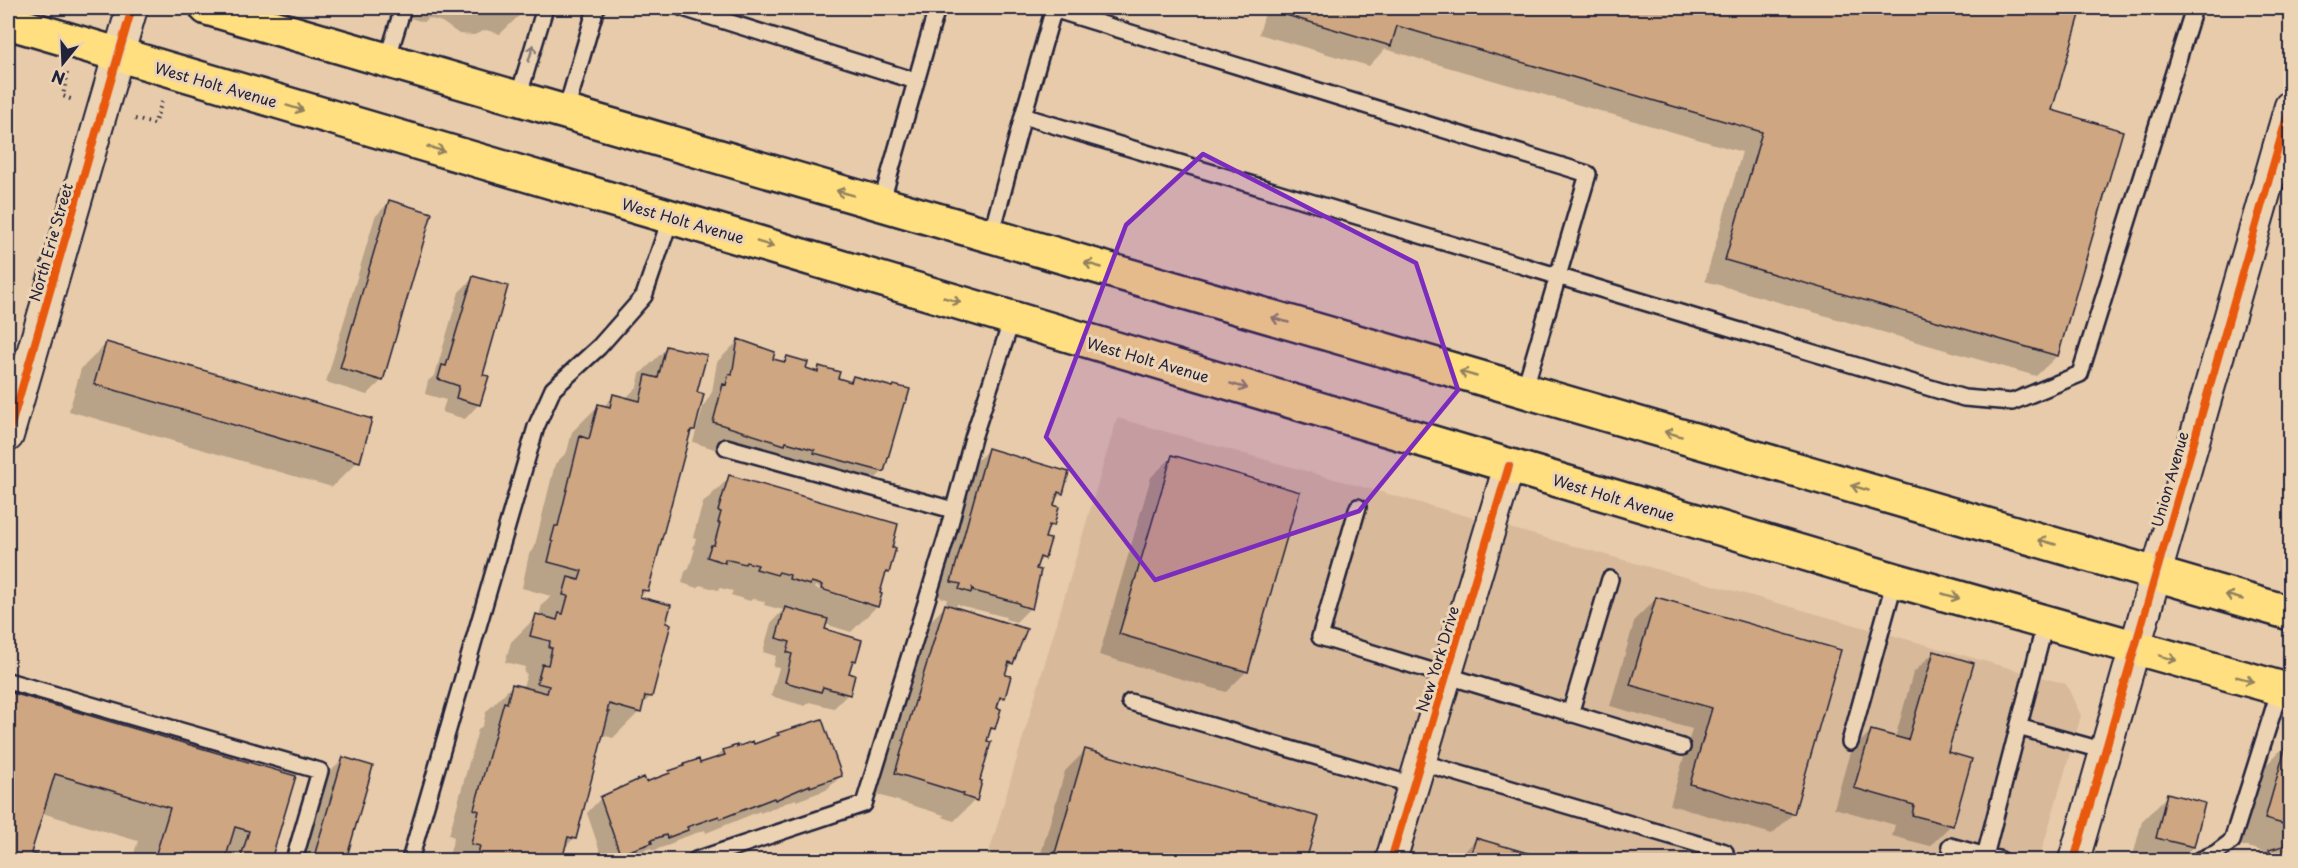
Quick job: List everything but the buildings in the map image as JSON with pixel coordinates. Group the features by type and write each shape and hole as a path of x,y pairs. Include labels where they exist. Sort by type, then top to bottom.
{"main road":[{"path":"207,8 2290,613"},
{"name":"West Holt Avenue","path":"8,22 1895,580 2285,690"}],"street":[{"name":"North Erie Street","path":"8,436 132,8"},
{"name":"Union Avenue","path":"2074,861 2290,106"},
{"name":"New York Drive","path":"1391,861 1509,466"}],"lane":[{"path":"387,60 403,8"},
{"path":"518,98 545,8"},
{"path":"570,97 596,8"},
{"path":"683,8 916,81"},
{"path":"881,204 937,8"},
{"path":"991,236 1053,8 1588,174 1524,391"},
{"path":"1023,116 1964,398 2012,402 2080,374 2194,8"},
{"path":"410,861 536,427 553,389 599,347 644,296 671,217"},
{"path":"696,861 864,804 973,438 1012,319"},
{"path":"726,447 953,510"},
{"path":"1358,507 1320,637 1682,747"},
{"path":"1569,714 1610,579"},
{"path":"1850,742 1895,580"},
{"path":"1985,856 2045,624"},
{"path":"8,681 320,771 294,861"},
{"path":"2200,861 2232,841 2285,690"},
{"path":"1130,702 1725,852"},
{"path":"2018,727 2105,751"},
{"path":"1950,846 2001,861"}],"highlighted area":[{"path":"1203,154 1416,263 1458,390 1359,511 1155,580 1046,437 1126,225"}],"shaded area":[{"path":"1117,418 2066,684 2081,716 2039,860 987,860"}],"cycle path":[{"path":"8,436 132,8"},
{"path":"2074,860 2290,106"},
{"path":"1391,860 1509,466"}]}
